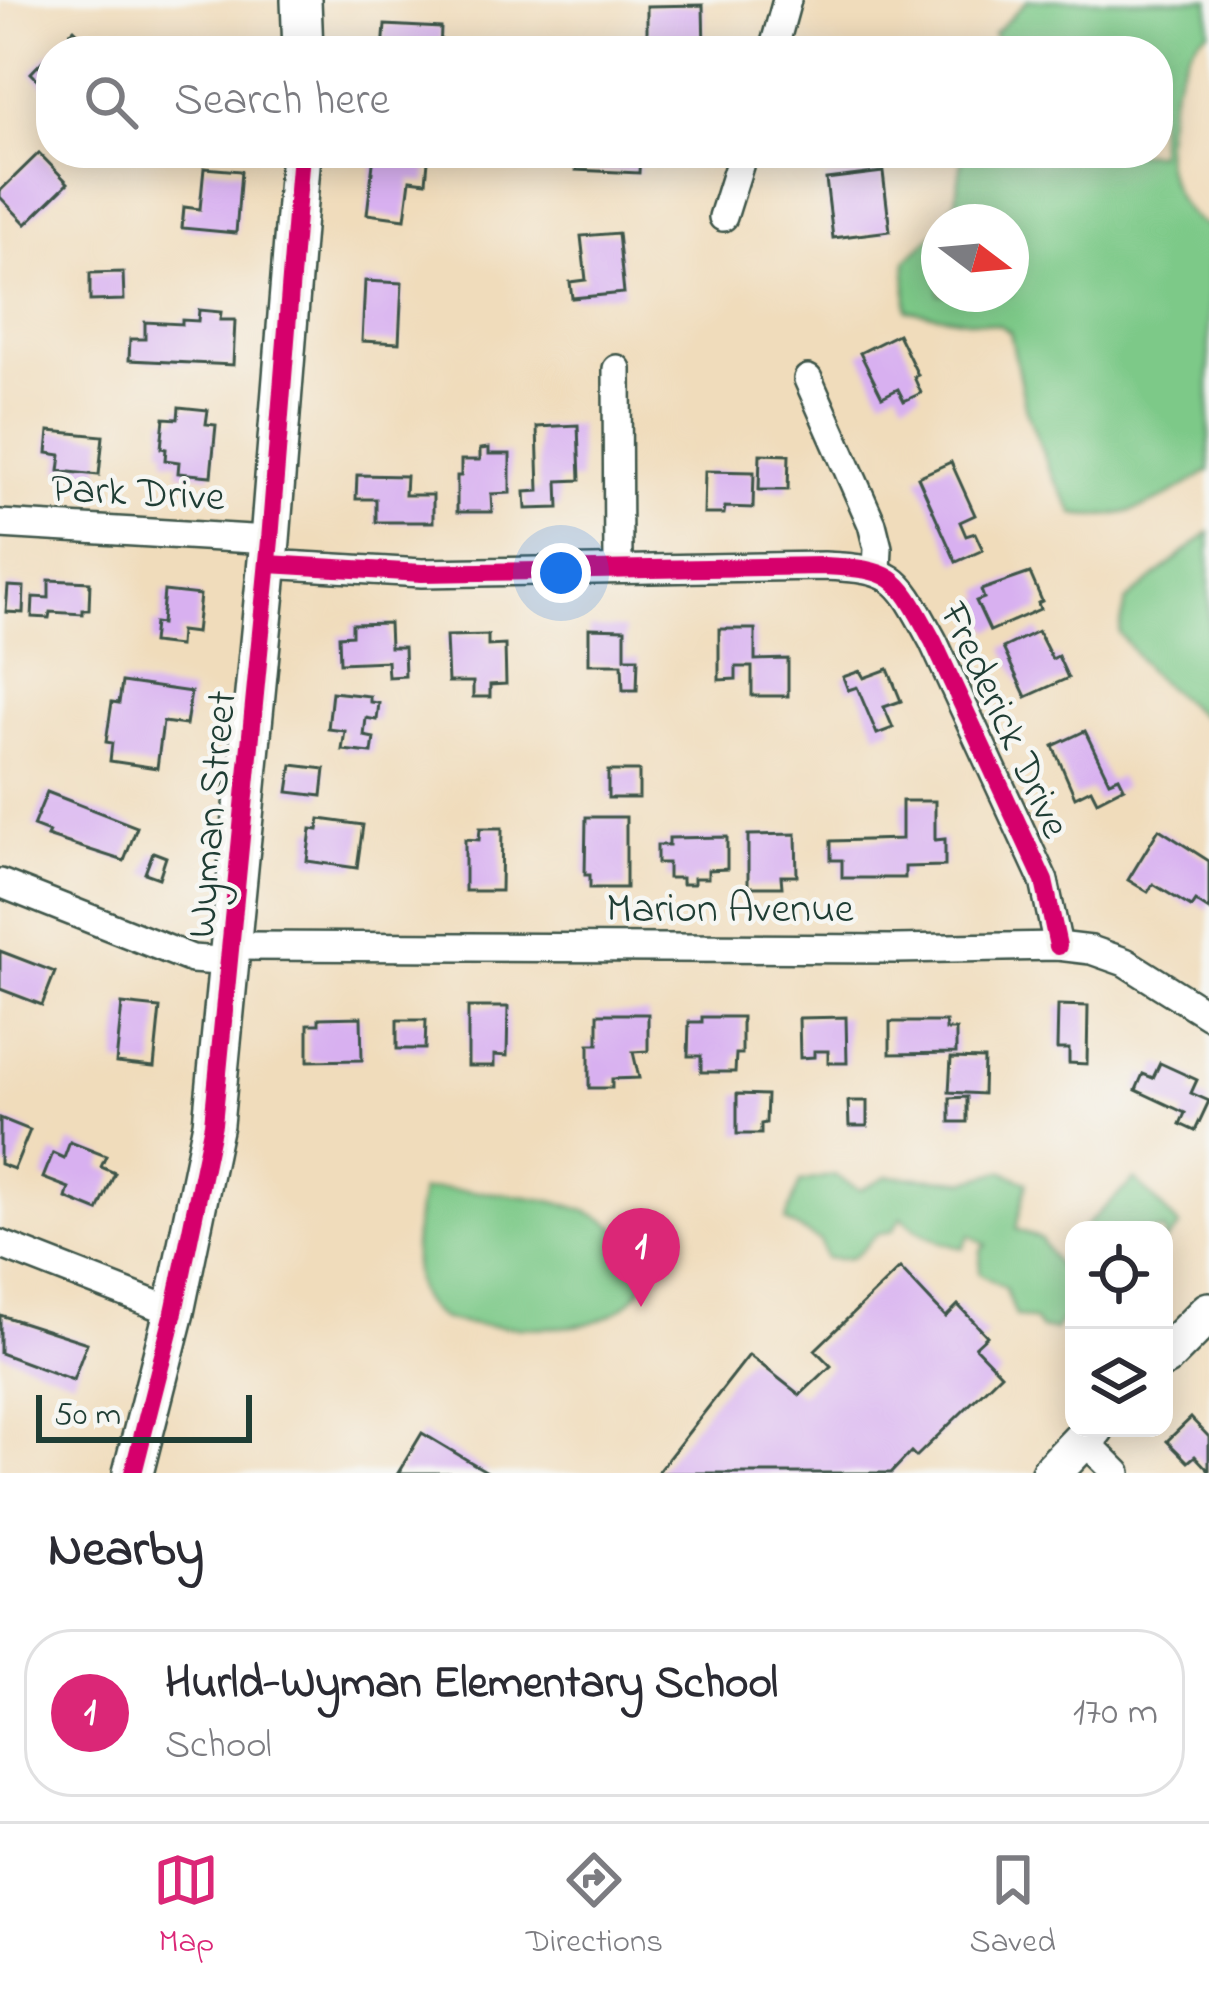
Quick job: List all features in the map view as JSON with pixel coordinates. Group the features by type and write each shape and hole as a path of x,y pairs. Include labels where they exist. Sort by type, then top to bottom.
{"street":[{"path":"301,0 302,36"},
{"path":"777,36 787,0"},
{"name":"Wyman Street","path":"133,1473 214,1124 269,552 300,168"},
{"path":"722,217 738,168"},
{"path":"617,369 618,569"},
{"path":"269,552 422,573 824,566 877,570 872,524 808,379"},
{"name":"Park Drive","path":"0,524 269,552"},
{"name":"Frederick Drive","path":"877,570 898,583 933,641 1044,881 1058,946"},
{"path":"0,883 192,959 232,954"},
{"name":"Marion Avenue","path":"232,954 1058,946 1091,950 1125,962 1209,1016"},
{"path":"0,1244 174,1312"},
{"path":"1173,1348 1209,1312"},
{"path":"1051,1473 1086,1437"},
{"path":"1091,1437 1117,1473"}],"green space":[{"path":"1028,0 1209,0 1209,31 1188,53 1173,94 1173,36 995,36"},
{"path":"961,168 1167,168 1179,199 1209,227 1209,471 1129,512 1074,514 1051,473 1026,410 1010,332 999,325 907,310 906,261 921,246 921,312 1029,312 1029,204 954,204"},
{"path":"1209,532 1209,723 1149,672 1119,633 1126,601"},
{"path":"1002,1171 1027,1182 1016,1229 1041,1239 1065,1279 1065,1316 1055,1330 1041,1329 1034,1320 1016,1316 1005,1288 979,1273 981,1250 986,1245 970,1235 963,1248 954,1246 930,1237 902,1217 892,1231 877,1234 855,1255 836,1259 825,1258 820,1241 785,1221 800,1182 834,1175 860,1190 887,1176 966,1181"},
{"path":"1135,1179 1180,1227 1173,1234 1173,1221 1091,1221"},
{"path":"421,1191 540,1199 592,1213 627,1239 644,1284 616,1312 580,1325 518,1327 444,1319 423,1301 414,1262"}],"building":[{"path":"703,5 704,36 647,36 647,6"},
{"path":"385,25 441,28 441,36 384,36"},
{"path":"36,156 36,168 54,168 68,183 26,224 0,197 0,191"},
{"path":"204,168 241,171 236,233 182,228 184,207 200,209"},
{"path":"372,168 427,168 426,182 410,180 405,219 367,214"},
{"path":"576,168 639,168 639,173"},
{"path":"883,172 890,231 833,238 826,179"},
{"path":"618,233 624,293 572,298 570,282 586,280 581,236"},
{"path":"123,272 124,300 90,301 90,273"},
{"path":"365,281 402,283 399,343 362,341"},
{"path":"199,310 221,312 220,320 235,320 233,365 129,360 130,339 145,339 145,322 198,321"},
{"path":"898,334 918,375 914,377 921,393 904,401 898,389 882,397 860,353"},
{"path":"179,407 208,410 206,424 216,425 211,476 178,473 179,462 165,460 166,449 161,448 164,418 178,419"},
{"path":"578,425 580,480 558,481 559,508 526,509 525,492 539,491 537,427"},
{"path":"49,431 103,436 99,475 59,471 61,455 47,453"},
{"path":"489,448 489,454 510,454 510,493 491,494 492,512 457,512 461,460 480,460 480,449"},
{"path":"760,454 789,455 788,490 759,490"},
{"path":"951,462 975,515 960,522 966,536 975,533 983,550 956,562 918,477"},
{"path":"705,471 754,472 753,508 725,507 724,514 704,514"},
{"path":"357,475 406,476 405,495 433,495 433,522 376,522 376,499 356,499"},
{"path":"1030,573 1042,601 1040,609 990,631 976,601 984,598 981,590"},
{"path":"49,580 90,582 89,610 32,617 33,597 49,598"},
{"path":"8,586 24,587 23,613 6,612"},
{"path":"164,591 200,595 196,633 180,631 179,646 152,643 154,623 161,624"},
{"path":"389,623 390,647 404,647 405,676 388,677 387,661 340,663 339,636 352,635 352,624"},
{"path":"589,628 625,629 625,658 638,658 637,690 623,690 622,664 589,664"},
{"path":"719,629 755,629 755,660 788,659 788,696 752,696 752,667 736,667 736,679 719,680"},
{"path":"1038,631 1068,678 1026,697 1003,648"},
{"path":"488,635 488,646 505,645 506,684 490,685 490,697 473,697 473,682 448,682 446,636"},
{"path":"888,669 901,701 884,707 893,728 877,734 857,687 848,690 843,677 860,671 864,678"},
{"path":"122,682 191,692 186,725 163,722 157,768 110,761 112,743 106,742 112,702 119,703"},
{"path":"332,692 370,696 370,702 379,703 377,720 366,718 364,736 374,738 372,753 342,750 345,731 328,729"},
{"path":"1085,731 1109,781 1119,777 1124,787 1097,801 1091,789 1075,797 1053,746"},
{"path":"292,765 325,769 322,796 288,792"},
{"path":"608,771 639,771 639,798 608,798"},
{"path":"47,792 137,827 124,861 47,836 49,832 33,826"},
{"path":"902,801 935,801 935,840 945,839 945,866 905,867 905,878 842,878 842,860 831,860 831,841 902,839"},
{"path":"586,817 626,817 626,888 590,888 590,875 585,875"},
{"path":"320,819 363,825 357,868 307,861 311,829 318,830"},
{"path":"480,828 502,828 501,891 465,891 465,839 479,840"},
{"path":"1159,829 1209,861 1209,910 1195,901 1191,907 1153,884 1148,892 1128,880"},
{"path":"796,834 797,876 781,876 782,887 748,887 748,835"},
{"path":"727,837 727,869 708,870 708,878 694,878 694,884 668,878 668,863 657,863 657,845 669,845 669,838"},
{"path":"153,852 166,857 159,878 145,873"},
{"path":"0,951 55,972 42,1005 0,989"},
{"path":"122,1004 160,1008 154,1067 116,1063"},
{"path":"1058,1005 1088,1006 1087,1064 1069,1063 1069,1049 1057,1049"},
{"path":"468,1007 508,1007 507,1056 494,1055 494,1066 468,1066"},
{"path":"598,1014 648,1014 648,1051 633,1052 639,1078 612,1079 612,1088 589,1088 589,1044 598,1044"},
{"path":"361,1017 362,1060 308,1061 308,1024 319,1024 319,1018"},
{"path":"702,1017 742,1017 742,1054 736,1054 735,1072 701,1072 701,1056 688,1056 689,1022 702,1022"},
{"path":"846,1017 847,1063 828,1063 828,1051 800,1058 799,1018"},
{"path":"397,1020 426,1020 425,1049 397,1049"},
{"path":"890,1022 946,1022 946,1030 956,1030 956,1053 890,1054"},
{"path":"951,1058 984,1059 983,1094 949,1092"},
{"path":"1160,1063 1197,1080 1191,1093 1209,1101 1195,1131 1180,1124 1185,1113 1136,1090 1143,1074 1153,1078"},
{"path":"737,1094 767,1095 761,1134 737,1134"},
{"path":"967,1097 967,1122 950,1122 950,1098"},
{"path":"848,1101 867,1101 867,1126 849,1126"},
{"path":"0,1118 30,1130 14,1169 0,1164"},
{"path":"70,1142 106,1156 101,1167 115,1173 98,1211 66,1198 69,1188 43,1178 53,1153 64,1158"},
{"path":"900,1268 946,1317 958,1305 987,1336 975,1347 1001,1374 916,1457 911,1452 891,1473 657,1473 749,1355 800,1395 831,1366 815,1350"},
{"path":"0,1315 87,1343 73,1380 0,1353"},
{"path":"1191,1418 1209,1437 1209,1471 1195,1456 1188,1462 1167,1441"},
{"path":"422,1433 489,1473 398,1473"}],"cycle path":[{"path":"133,1473 174,1312 213,1124 270,540 300,168"},
{"path":"268,564 422,573 824,566 882,574 903,590 933,641 1044,881 1058,946"}],"place":[{"name":"Hurld-Wyman Elementary School","path":"641,1307"}]}
